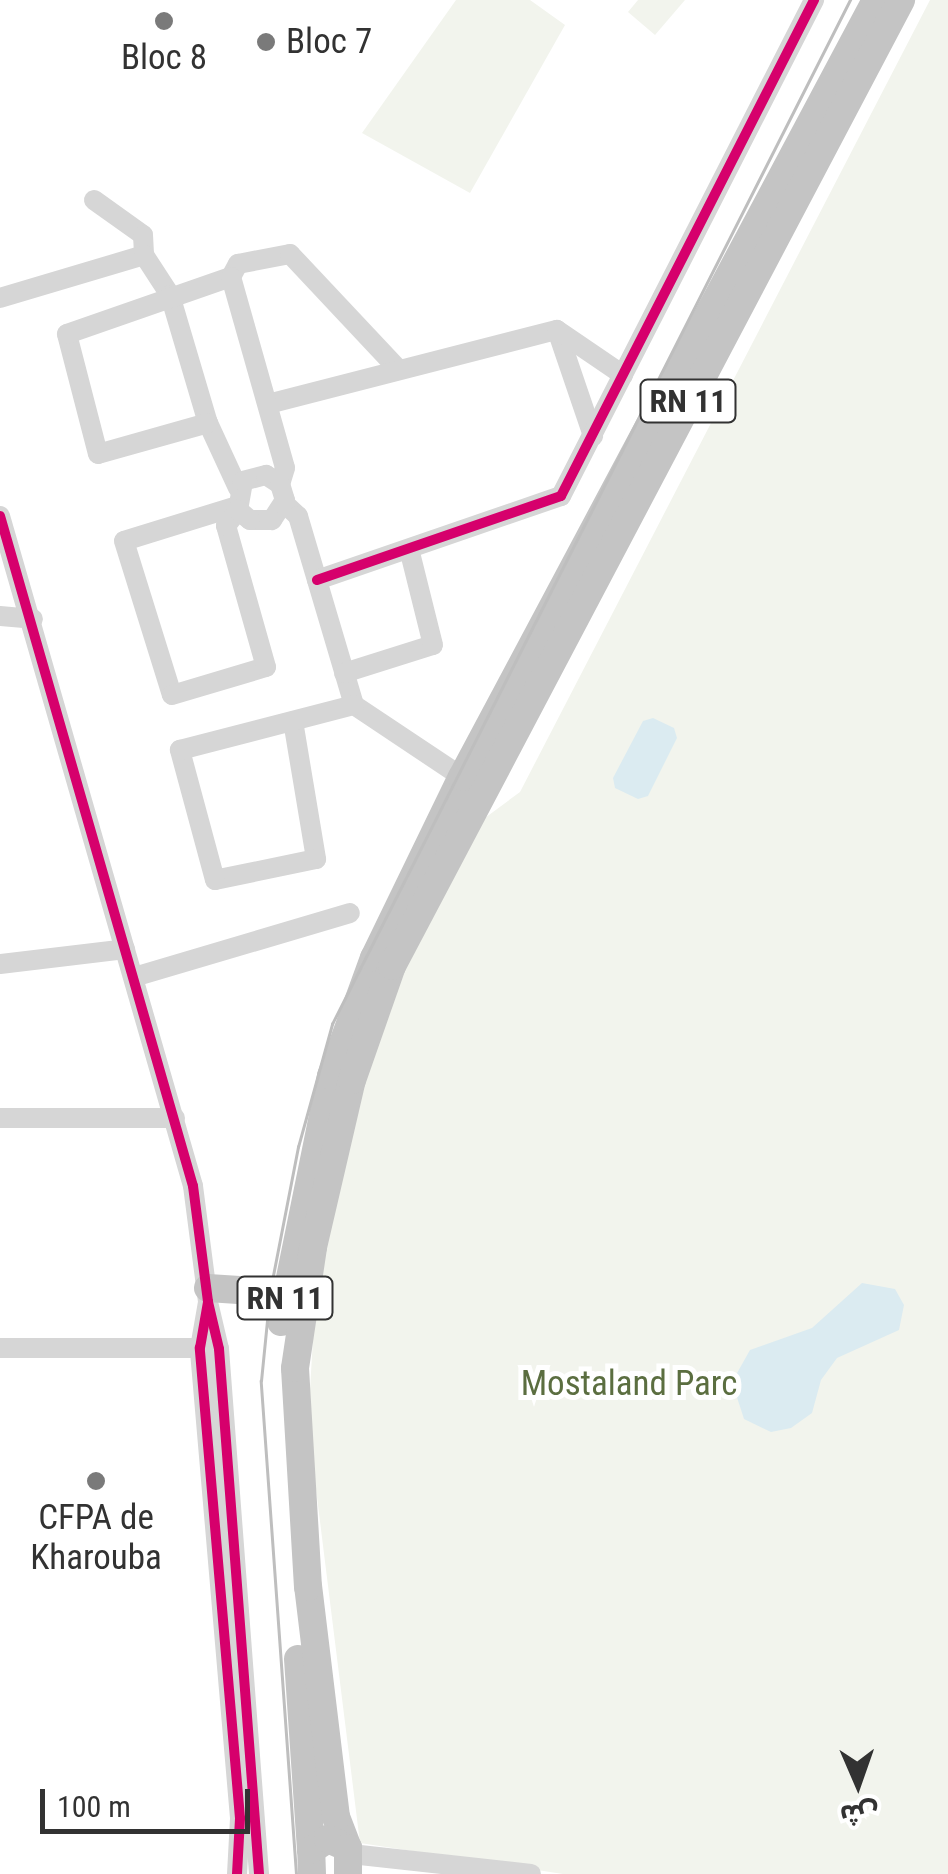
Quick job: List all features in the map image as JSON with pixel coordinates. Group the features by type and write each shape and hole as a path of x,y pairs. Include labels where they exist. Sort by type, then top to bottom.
{"highway":[{"name":"RN 11","path":"311,1862 278,1446 286,1293 331,1076 374,958 462,777 876,0"},
{"name":"RN 11","path":"350,1861 336,1817 308,1587 295,1368 314,1247 352,1080 392,966 902,0"},
{"path":"208,1295 286,1293"},
{"path":"311,1862 328,1839 350,1861"}],"street":[{"path":"317,580 545,506 572,481 814,0"},
{"path":"94,200 143,234 144,255 170,295 208,423 238,501 264,522 282,494 286,468 231,277 238,264 290,254 398,370"},
{"path":"0,298 144,255"},
{"path":"208,423 98,454 68,334 170,295 231,277"},
{"path":"268,404 557,330 623,375"},
{"path":"557,330 593,436"},
{"path":"238,501 124,541 172,695 266,667 226,526 258,474 282,494 298,516 354,705 462,777"},
{"path":"0,516 33,619 201,1220 208,1295 219,1348 259,1874"},
{"path":"344,673 434,645 409,549"},
{"path":"0,616 33,619"},
{"path":"293,721 316,858 215,880 180,750 354,705"},
{"path":"134,977 350,913"},
{"path":"0,964 126,949"},
{"path":"0,1118 175,1118"},
{"path":"208,1295 200,1348 240,1818 237,1874"},
{"path":"0,1348 200,1348"},
{"path":"350,1861 532,1874"}],"green space":[{"path":"456,0 530,0 565,25 470,193 362,133"},
{"path":"638,0 685,0 655,35 628,12"},
{"name":"Mostaland Parc","path":"930,0 948,0 948,1874 563,1874 360,1843 308,1425 315,1303 366,1058 399,969 474,826 520,792"}],"shaded area":[{"path":"653,718 674,728 677,738 648,796 638,799 615,788 613,778 643,721"},
{"path":"862,1283 895,1289 904,1305 899,1330 837,1358 821,1380 812,1413 791,1428 771,1432 744,1419 732,1382 750,1350 812,1328"}],"tram line":[{"path":"296,1874 261,1381 270,1291 298,1147 332,1024 850,0"}],"cycle path":[{"path":"317,580 561,496 814,0"},
{"path":"0,516 193,1186 208,1302"},
{"path":"237,1874 240,1818 200,1348 208,1302 219,1349 259,1874"}],"place":[{"name":"Bloc 8","path":"164,21"},
{"name":"Bloc 7","path":"266,42"},
{"name":"CFPA de Kharouba","path":"96,1481"}]}
